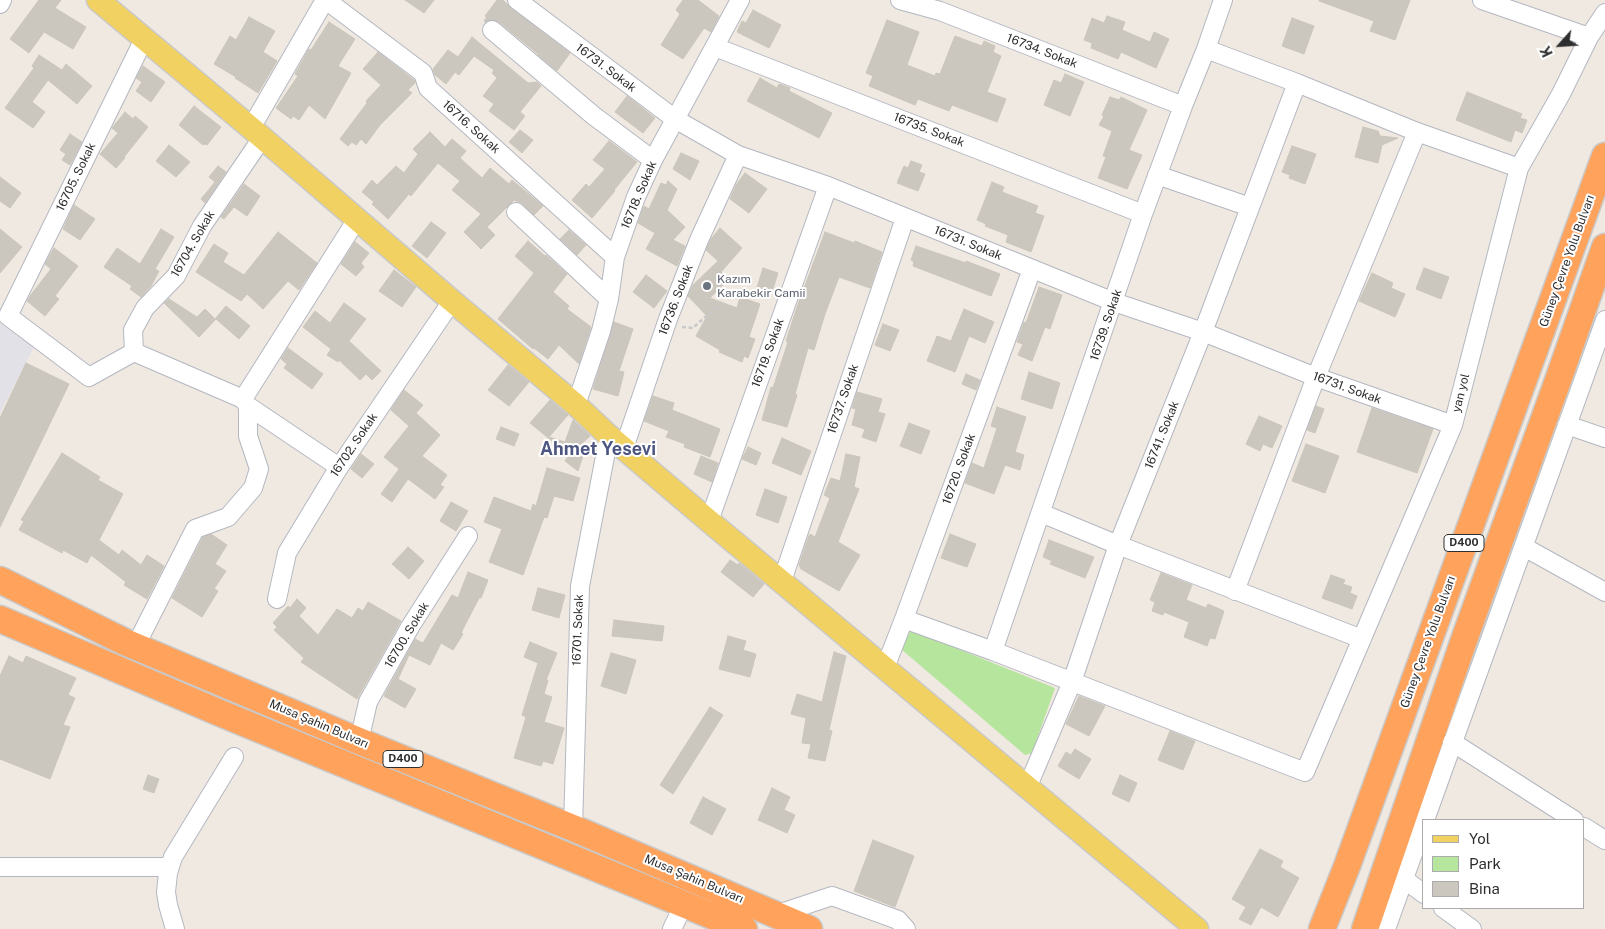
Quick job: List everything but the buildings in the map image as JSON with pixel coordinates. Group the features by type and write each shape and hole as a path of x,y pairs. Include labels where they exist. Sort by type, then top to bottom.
{"highway":[{"name":"Güney Çevre Yolu Bulvarı","path":"1322,929 1347,866 1605,156"},
{"name":"D400","path":"1365,929 1464,640 1605,246"},
{"name":"Musa Şahin Bulvarı","path":"0,580 135,647 573,828 809,929"},
{"name":"D400","path":"0,619 220,713 744,929"},
{"path":"695,909 729,929"}],"main road":[{"path":"98,0 576,405 708,521 1197,929"}],"street":[{"path":"0,4 2,0"},
{"name":"16704. Sokak","path":"134,352 133,330 145,308 176,276 202,226 256,133 326,0"},
{"name":"16716. Sokak","path":"326,0 423,73 428,88 615,257"},
{"name":"16731. Sokak","path":"517,0 674,119 738,155 828,186 1114,302 1203,332 1316,377 1453,425"},
{"name":"16718. Sokak","path":"576,405 601,331 609,299 615,257 636,197 652,160 740,0"},
{"name":"16734. Sokak","path":"900,0 942,6 1183,106"},
{"name":"16739. Sokak","path":"994,651 1143,214 1206,50 1223,0"},
{"path":"1482,0 1589,37"},
{"name":"yan yol","path":"1072,682 1305,772 1453,425 1519,168 1562,94 1589,37 1605,13"},
{"path":"492,30 594,116 652,160"},
{"name":"16705. Sokak","path":"134,352 89,377 8,316 144,39"},
{"name":"16735. Sokak","path":"715,47 1143,214"},
{"path":"1206,50 1297,83 1417,132 1519,168"},
{"name":"16741. Sokak","path":"1027,788 1072,682 1118,545 1203,332 1297,83"},
{"path":"1235,591 1316,377 1417,132"},
{"name":"16736. Sokak","path":"616,442 666,325 699,240 738,155"},
{"path":"1157,175 1250,207"},
{"name":"16719. Sokak","path":"708,521 828,186"},
{"path":"516,212 609,299"},
{"name":"16737. Sokak","path":"782,581 905,218"},
{"path":"135,647 196,529 228,517 253,488 259,469 248,436 246,403 357,219"},
{"name":"16720. Sokak","path":"884,668 904,619 1032,269"},
{"name":"16702. Sokak","path":"277,599 287,553 339,467 452,301"},
{"path":"1425,819 1605,320"},
{"path":"134,352 246,403 339,467"},
{"path":"1567,425 1605,438"},
{"name":"16701. Sokak","path":"573,828 580,586 616,442"},
{"path":"1041,513 1235,591 1362,639"},
{"name":"16700. Sokak","path":"359,741 368,702 410,627 468,536"},
{"path":"1524,547 1605,592"},
{"path":"904,619 994,651 1072,682"},
{"path":"1452,742 1572,819"},
{"path":"174,929 166,892 170,867 174,857 234,757"},
{"path":"1585,827 1605,840"},
{"path":"1386,929 1422,828"},
{"path":"0,867 170,867"},
{"path":"1404,880 1422,893"},
{"path":"775,914 832,896 898,920 906,929"},
{"path":"672,929 695,909"},
{"path":"1444,909 1472,929"}],"path":[{"path":"666,325 693,328 717,306"}],"shaded area":[{"path":"0,323 34,347 0,413"}],"green space":[{"path":"911,630 1055,688 1032,753 1025,755 901,649"}],"place":[{"name":"Kazım Karabekir Camii","path":"707,286"}],"district":[{"name":"Ahmet Yesevi","path":"598,449"}]}
